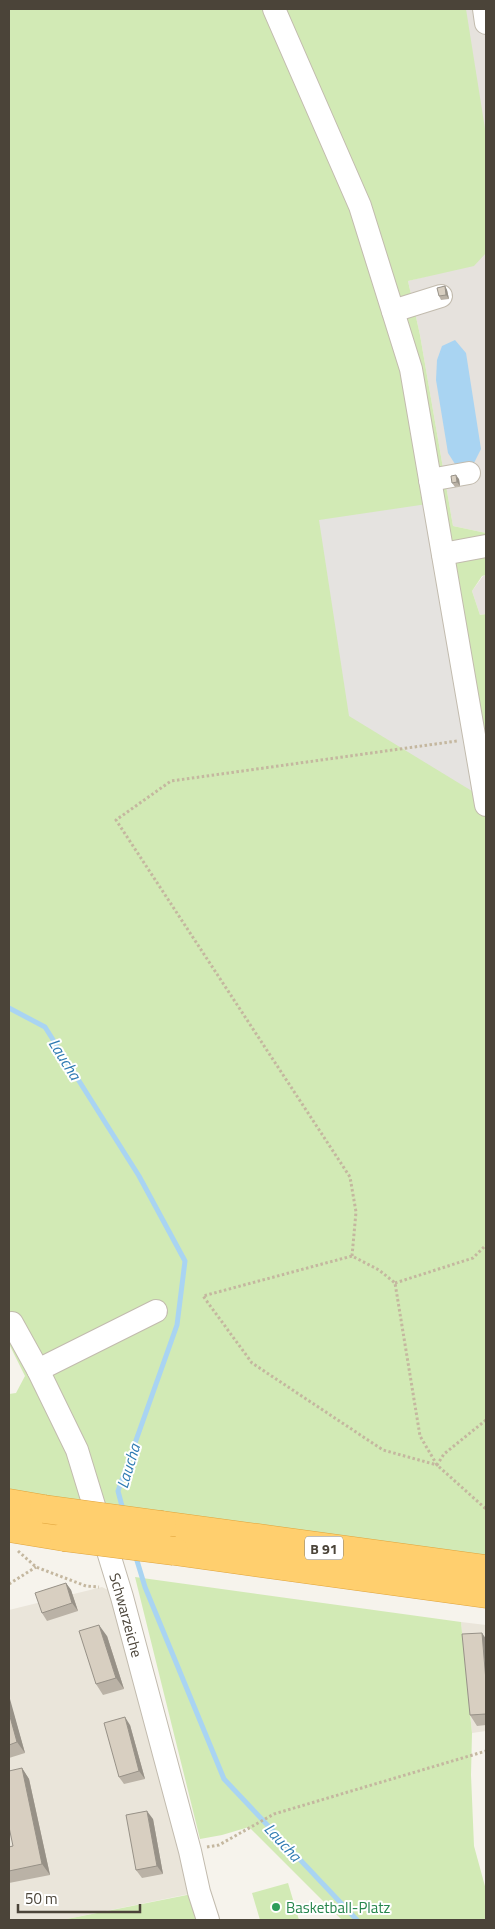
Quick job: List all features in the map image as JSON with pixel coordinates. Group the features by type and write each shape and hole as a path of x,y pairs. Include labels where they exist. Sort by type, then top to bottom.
{"highway":[{"name":"B 91","path":"9,1503 486,1569"},
{"name":"B 91","path":"13,1539 64,1537 486,1594"}],"street":[{"path":"274,9 360,206 411,369 486,805"},
{"path":"484,9 486,23"},
{"path":"393,311 441,296"},
{"path":"430,480 469,473"},
{"path":"443,554 486,546"},
{"path":"38,1370 156,1311"},
{"name":"Schwarzeiche","path":"12,1323 38,1370 77,1450 122,1597 208,1920"}],"path":[{"path":"352,1256 356,1212 350,1177 116,820 171,781 475,738"},
{"path":"395,1283 473,1258 486,1245"},
{"path":"437,1465 383,1450 252,1363 203,1296 352,1256 379,1270 395,1283 420,1436 437,1465 486,1509"},
{"path":"437,1465 444,1454 486,1420"},
{"path":"13,1539 36,1567 86,1586 102,1588 122,1597"},
{"path":"9,1584 36,1567"},
{"path":"190,1850 219,1845 274,1814 486,1751"}],"shaded area":[{"path":"398,9 486,9 486,533 453,526 420,335 408,281 443,272"},
{"path":"434,503 485,799 349,716 319,520"},
{"path":"486,575 486,614 480,615 472,591 483,576"},
{"path":"102,1587 122,1597 199,1892 62,1920 9,1920 9,1610"},
{"path":"461,1622 486,1625 486,1731 472,1733"}],"green space":[{"path":"9,9 466,9 486,135 486,253 474,266 408,281 420,335 453,526 486,533 486,575 482,576 472,591 480,615 486,614 486,1558 9,1492 9,1394 16,1393 25,1376 9,1344"},
{"path":"135,1577 461,1622 472,1733 471,1775 474,1846 486,1890 486,1920 342,1920 249,1827 200,1839"},
{"name":"Basketball-Platz","path":"288,1883 299,1920 260,1920 252,1893"},
{"path":"192,1894 199,1920 62,1920"}],"water":[{"path":"455,340 466,353 481,449 474,463 455,464 448,453 436,380 437,360 442,346"}],"building":[{"path":"445,286 446,295 439,296 437,288"},
{"path":"456,475 457,482 452,483 451,476"},
{"path":"66,1583 72,1603 42,1613 35,1593"},
{"path":"99,1625 116,1678 96,1684 79,1631"},
{"path":"482,1633 486,1681 486,1714 470,1715 462,1634"},
{"path":"9,1713 17,1742 9,1745"},
{"path":"125,1717 139,1771 119,1777 104,1723"},
{"path":"22,1768 42,1864 9,1871 9,1847 13,1846 9,1827 9,1771"},
{"path":"147,1811 157,1866 136,1870 126,1815"}],"waterway":[{"name":"Laucha","path":"9,1008 45,1027 139,1176 185,1261 177,1325 118,1491 123,1510"},
{"name":"Laucha","path":"135,1554 145,1587 224,1779 357,1920"}],"place":[{"name":"Basketball-Platz","path":"276,1907"}]}
